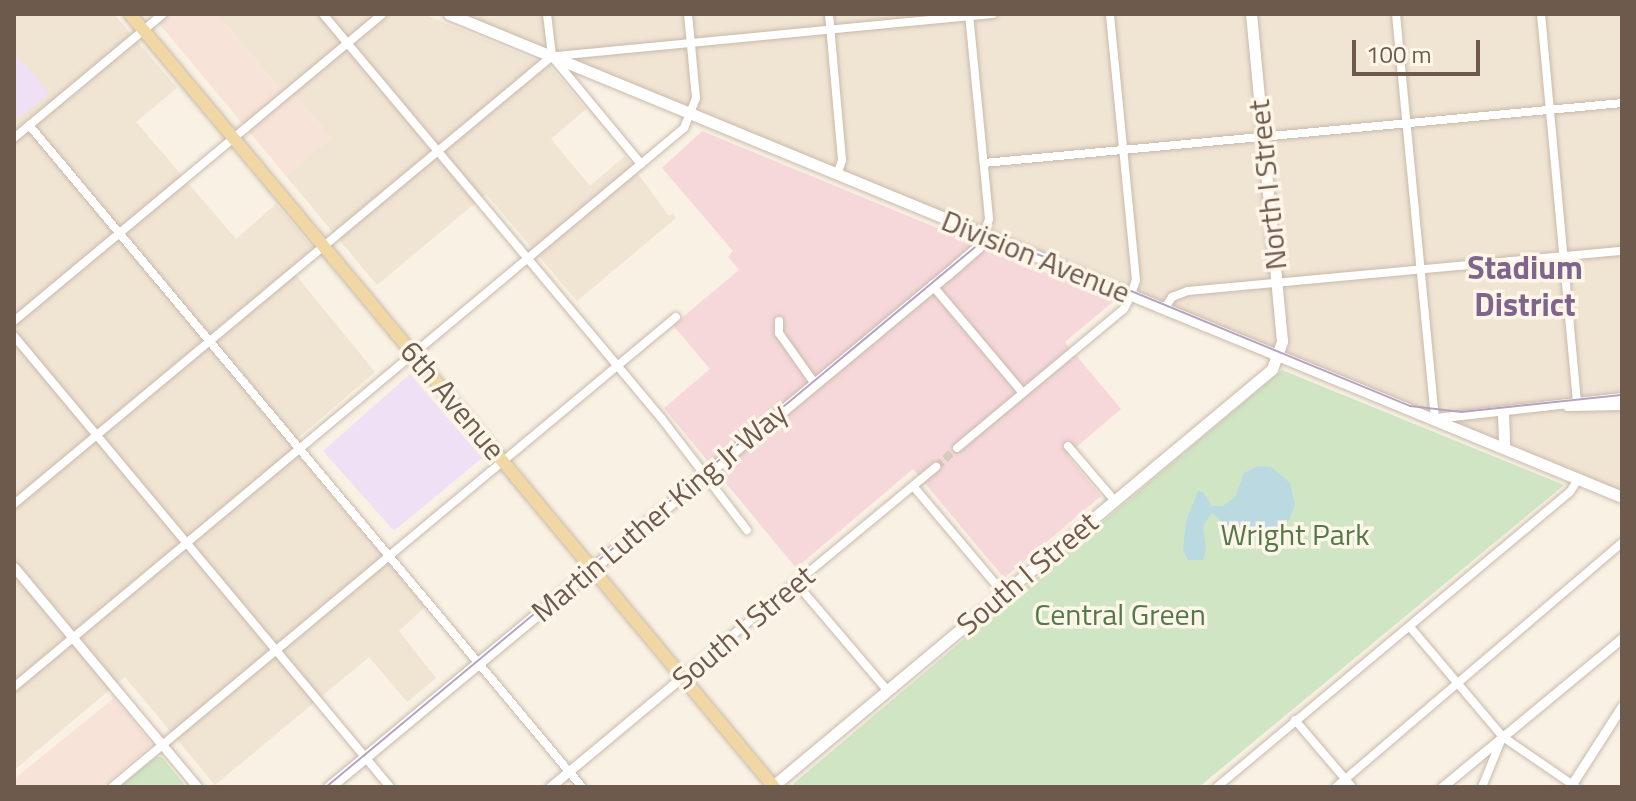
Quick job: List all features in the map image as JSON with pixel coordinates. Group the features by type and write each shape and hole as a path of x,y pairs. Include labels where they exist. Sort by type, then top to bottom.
{"main road":[{"name":"6th Avenue","path":"130,14 773,787"},
{"name":"Division Avenue","path":"449,14 1622,497"},
{"name":"North I Street","path":"1251,14 1282,341 1277,355"},
{"name":"Martin Luther King Jr Way","path":"329,787 978,247 984,234"},
{"name":"South I Street","path":"773,787 1272,369 1277,355"},
{"path":"1503,412 1504,447"}],"street":[{"path":"14,138 163,14"},
{"path":"323,14 616,366 747,530"},
{"path":"14,321 382,14"},
{"path":"547,14 552,56 641,164"},
{"path":"14,687 684,128 696,98 688,14"},
{"path":"829,14 842,160 837,175"},
{"path":"14,504 552,56 993,14"},
{"path":"957,448 1124,309 1131,295 1136,280 1110,14"},
{"path":"1396,14 1435,418 1622,397"},
{"path":"1541,14 1577,401"},
{"path":"969,15 989,219 984,234"},
{"path":"984,163 1622,103"},
{"path":"29,125 582,787"},
{"path":"1164,309 1180,292 1622,251"},
{"path":"932,285 1023,393"},
{"path":"112,787 676,317"},
{"path":"779,321 779,333 815,384"},
{"path":"14,336 390,787"},
{"path":"1559,405 1578,408 1622,405"},
{"path":"1068,446 1115,501"},
{"name":"South J Street","path":"550,787 936,467"},
{"path":"1217,787 1570,492 1578,479"},
{"path":"913,486 1003,593"},
{"path":"1336,787 1622,543"},
{"path":"14,567 197,787"},
{"path":"796,583 887,690"},
{"path":"1410,627 1503,737 1572,786 1622,706"},
{"path":"1442,787 1620,642"},
{"path":"1295,720 1352,787"},
{"path":"1482,787 1503,737"}],"shaded area":[{"path":"14,14 114,14 177,88 136,122 236,239 276,204 313,248 290,268 375,372 290,445 425,607 399,631 436,678 407,702 369,657 215,785 125,677 14,770"},
{"path":"151,14 217,14 279,88 286,83 332,138 286,176"},
{"path":"217,14 423,14 550,66 586,109 551,139 590,186 625,156 669,216 673,213 676,218 577,301 486,194 377,285 286,176 331,138 286,84 280,89"},
{"path":"448,14 1622,14 1622,497"},
{"path":"14,52 49,93 20,117 14,117"},
{"path":"702,131 1114,301 1065,342 1121,409 1067,455 1101,496 1004,578 913,469 796,568 664,408 710,369 673,325 739,270 728,257 733,251 662,168"},
{"path":"410,374 482,458 394,531 323,451"},
{"path":"114,698 151,743 149,747 101,787 14,787 14,779"}],"green space":[{"name":"Wright Park","path":"1282,370 1564,485 1199,787 795,787 793,784"},
{"path":"156,757 162,757 186,787 119,787"}],"water":[{"path":"1258,466 1271,467 1290,483 1295,505 1288,522 1271,535 1255,539 1239,536 1212,513 1203,526 1206,550 1203,560 1188,560 1183,550 1186,521 1198,491 1203,492 1212,506 1223,506 1235,497 1244,473"}],"tunnel":[{"path":"936,467 957,448"}],"tram line":[{"path":"326,787 980,243 1002,241 1085,272 1410,406 1462,412 1622,395"}],"district":[{"name":"Stadium District","path":"1525,286"}],"park label":[{"name":"Central Green","path":"1120,614"}]}
